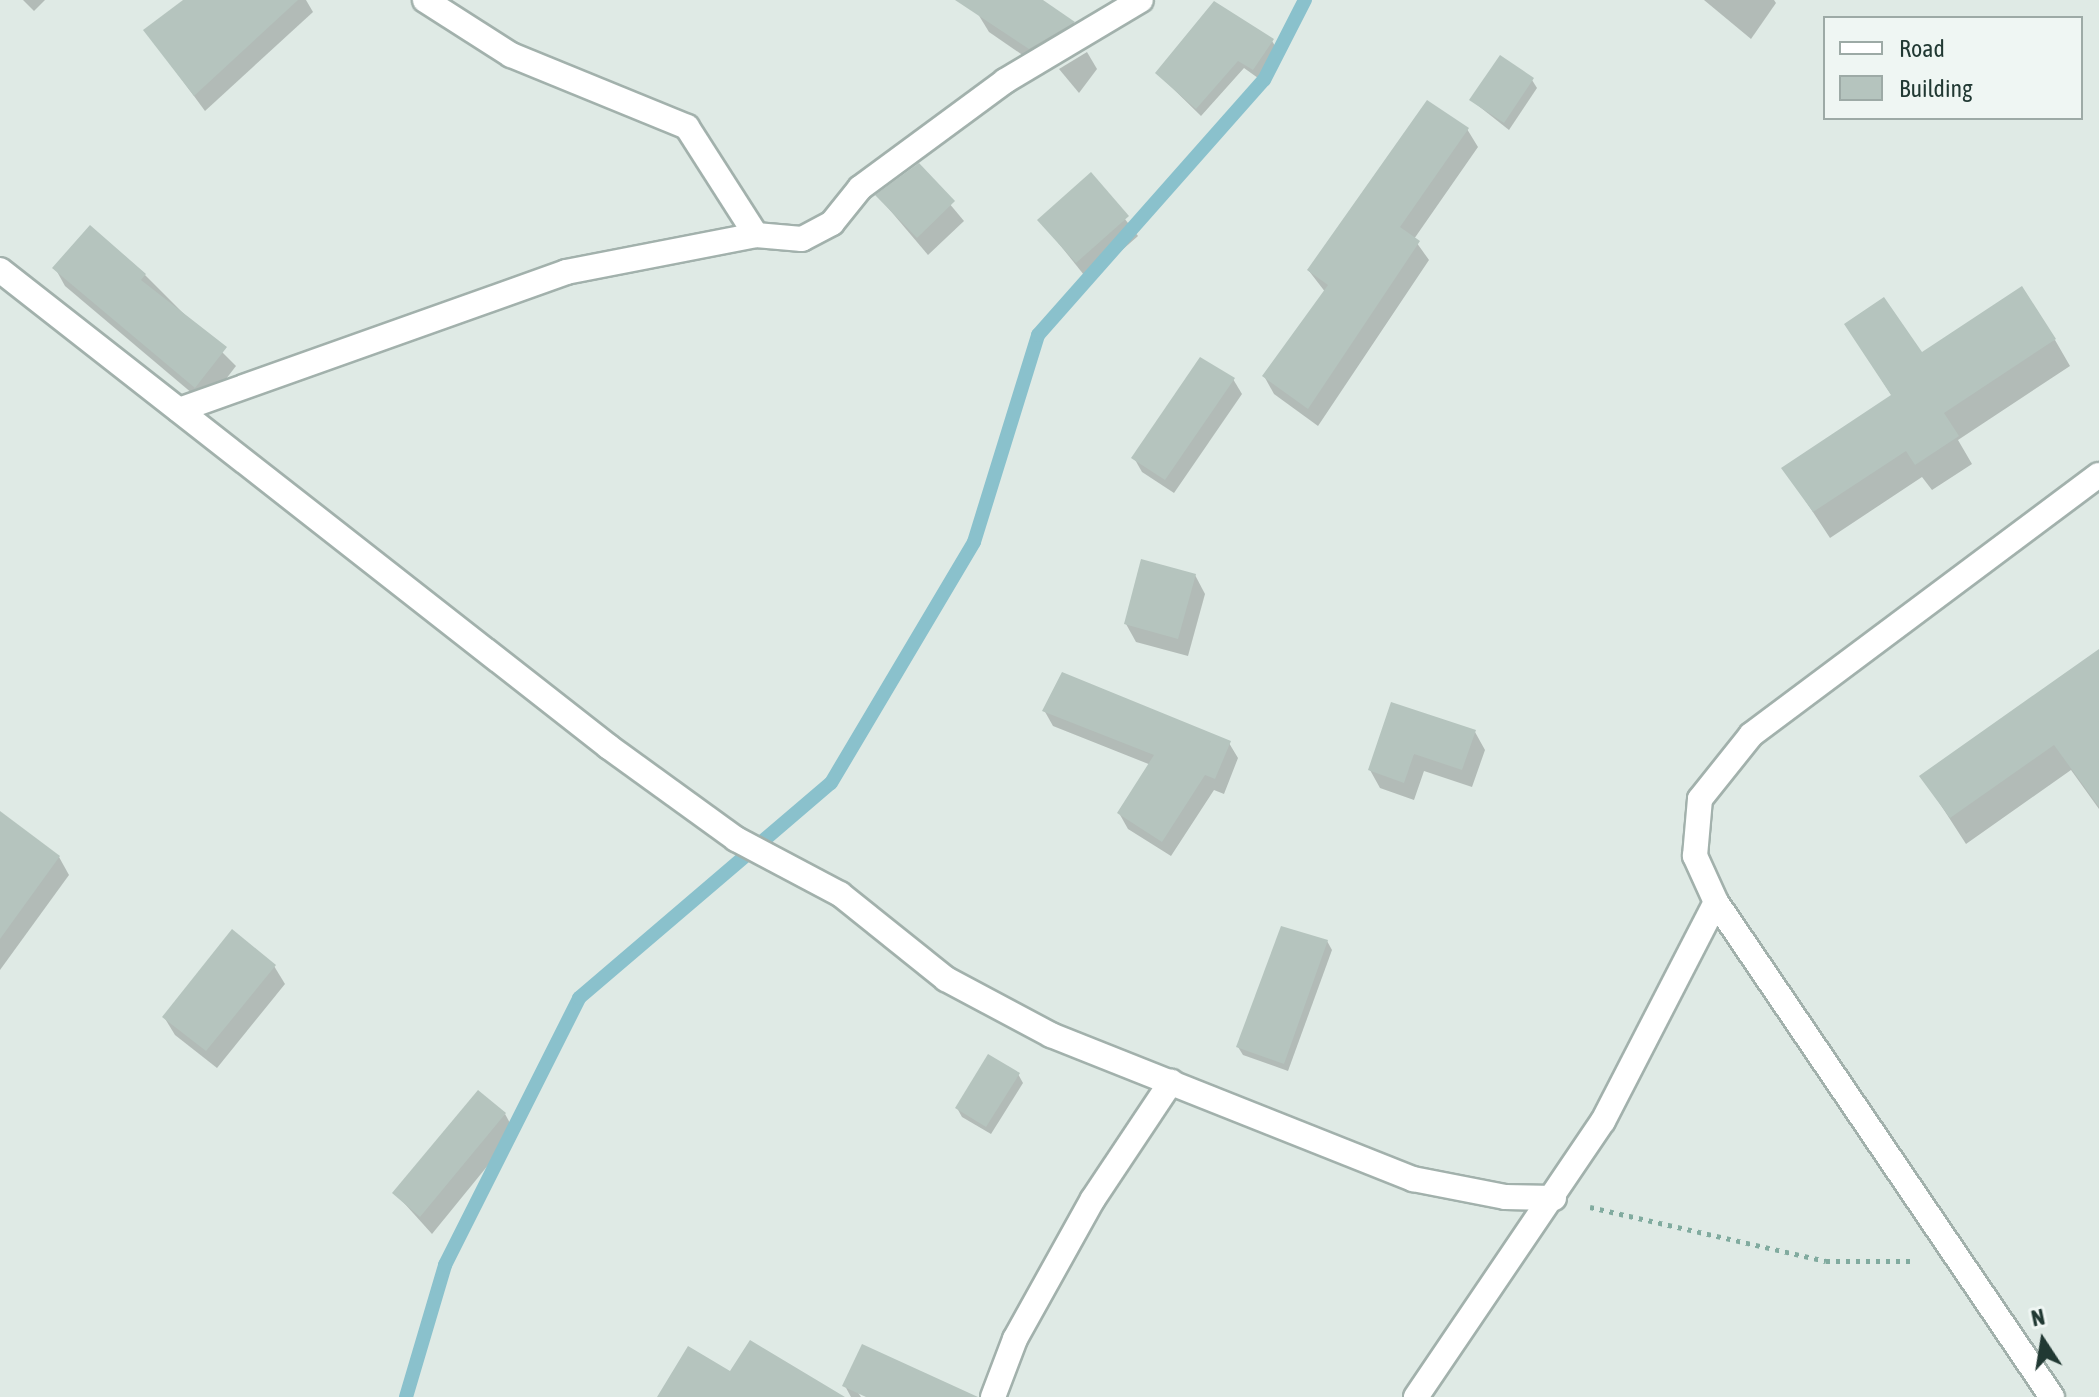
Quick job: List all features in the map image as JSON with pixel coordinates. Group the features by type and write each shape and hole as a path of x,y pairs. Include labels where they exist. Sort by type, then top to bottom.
{"street":[{"path":"425,0 511,55 687,127 756,235"},
{"path":"179,410 566,272 756,235 802,239 832,223 860,188 1005,81 1141,0"},
{"path":"0,270 736,839 840,894 946,979 1051,1035 1413,1179 1505,1197 1554,1198"},
{"path":"2052,1397 1716,902 1695,856 1700,799 1751,735 2099,475"},
{"path":"1416,1397 1554,1198 1603,1121 1716,902"},
{"path":"993,1397 1015,1339 1093,1199 1171,1082"}],"path":[{"path":"1554,1198 1826,1261 1959,1261"}],"building":[{"path":"183,0 298,0 194,96 143,30"},
{"path":"955,0 1043,0 1075,22 1029,49"},
{"path":"1214,1 1274,39 1253,70 1238,61 1196,109 1155,73"},
{"path":"1500,55 1534,78 1504,123 1469,100"},
{"path":"1427,100 1469,128 1400,227 1420,241 1308,409 1262,376 1328,285 1307,270"},
{"path":"919,163 955,201 917,238 875,195"},
{"path":"1091,172 1129,216 1076,263 1037,220"},
{"path":"90,225 146,274 141,280 227,347 195,388 52,268"},
{"path":"2022,286 2056,339 1944,413 1959,436 1915,465 1906,451 1813,512 1781,468 1891,395 1844,324 1884,297 1922,352"},
{"path":"1200,357 1235,378 1165,480 1131,458"},
{"path":"1141,559 1196,574 1178,639 1124,624"},
{"path":"2099,649 2099,807 2054,745 1950,818 1919,776"},
{"path":"1062,672 1231,741 1215,779 1205,775 1162,842 1117,813 1154,755 1042,711"},
{"path":"1391,702 1476,730 1462,770 1414,754 1404,783 1368,770"},
{"path":"0,811 60,856 0,939"},
{"path":"1281,926 1328,940 1284,1064 1236,1047"},
{"path":"232,929 276,965 206,1051 162,1017"},
{"path":"988,1054 1020,1073 986,1127 955,1108"},
{"path":"478,1090 506,1113 420,1217 392,1193"},
{"path":"750,1340 845,1397 657,1397 688,1346 730,1371"},
{"path":"862,1344 978,1397 866,1397 842,1386"}],"waterway":[{"path":"406,1397 445,1265 579,998 831,783 974,542 1038,335 1264,80 1305,0"}]}
